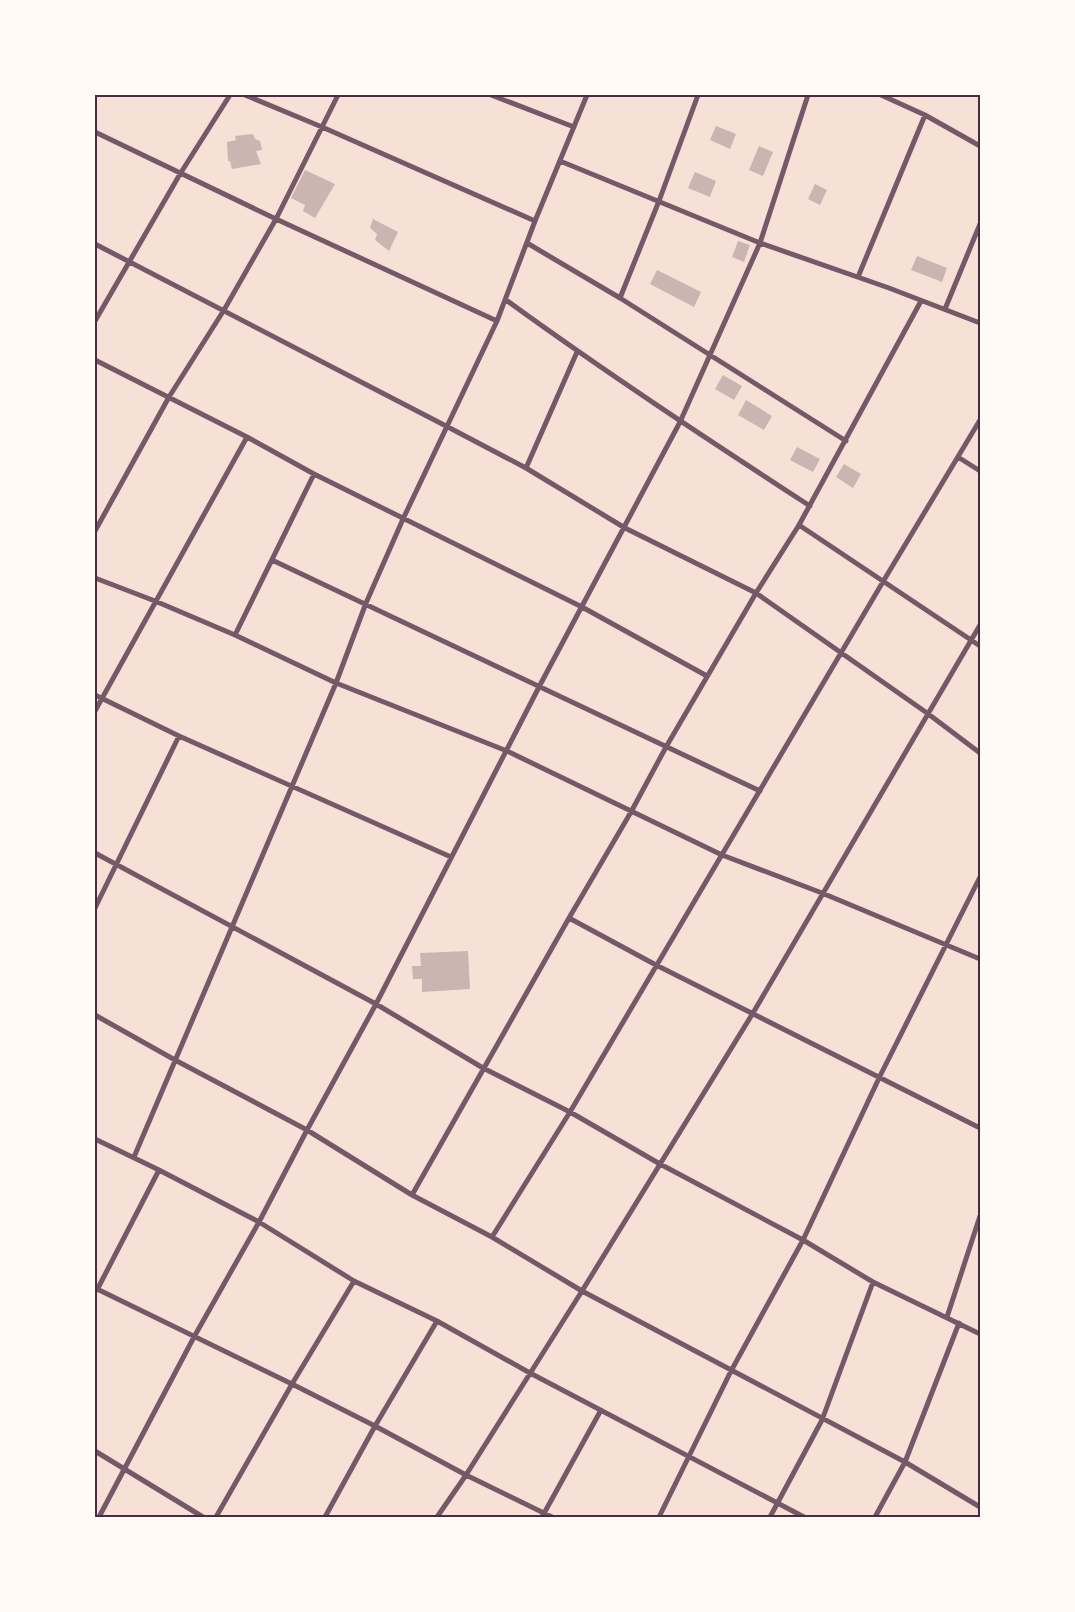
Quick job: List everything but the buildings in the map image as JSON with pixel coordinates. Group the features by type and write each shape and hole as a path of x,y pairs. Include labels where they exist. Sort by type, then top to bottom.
{"street":[{"path":"95,321 180,174 230,95"},
{"path":"245,95 535,221"},
{"path":"95,531 169,397 224,310 276,220 338,95"},
{"path":"491,95 574,127"},
{"path":"134,1157 293,786 336,683 366,603 446,426 506,300 535,221 587,95"},
{"path":"620,298 660,201 698,95"},
{"path":"99,1517 194,1337 259,1222 376,1004 540,686 680,422 760,243 808,95"},
{"path":"881,95 924,115 980,146"},
{"path":"858,277 924,115"},
{"path":"95,132 276,220 497,321"},
{"path":"560,161 760,243 889,288 980,323"},
{"path":"945,309 980,224"},
{"path":"527,243 620,298 846,441"},
{"path":"95,244 526,468 625,528 756,593 980,753"},
{"path":"506,300 577,352 680,422 810,506"},
{"path":"412,1195 707,676 756,593 800,525 921,301"},
{"path":"526,468 577,352"},
{"path":"95,360 314,474 582,607 707,676"},
{"path":"492,1237 570,1112 980,420"},
{"path":"95,710 246,437"},
{"path":"958,457 980,471"},
{"path":"235,635 314,474"},
{"path":"800,525 980,646"},
{"path":"272,560 760,791"},
{"path":"95,578 235,635 336,683 507,751 722,855 822,893 980,959"},
{"path":"437,1517 466,1475 582,1291 753,1013 980,625"},
{"path":"95,695 178,736 451,857"},
{"path":"95,908 178,736"},
{"path":"95,853 376,1004 483,1068 570,1112 660,1164 803,1240 873,1282 980,1334"},
{"path":"659,1517 731,1371 803,1240 880,1076 980,877"},
{"path":"569,918 656,965 880,1076 980,1128"},
{"path":"95,1015 307,1130 412,1195 492,1237 582,1291 822,1420 905,1462 980,1507"},
{"path":"95,1139 134,1157 259,1222 354,1281 437,1321 530,1373 804,1517"},
{"path":"159,1170 96,1289 292,1384 543,1515 552,1517"},
{"path":"947,1317 980,1216"},
{"path":"216,1517 292,1384 354,1281"},
{"path":"770,1517 822,1420 873,1282"},
{"path":"325,1517 375,1426 437,1321"},
{"path":"875,1517 905,1462 959,1323"},
{"path":"543,1515 601,1410"},
{"path":"95,1451 202,1517"}]}
